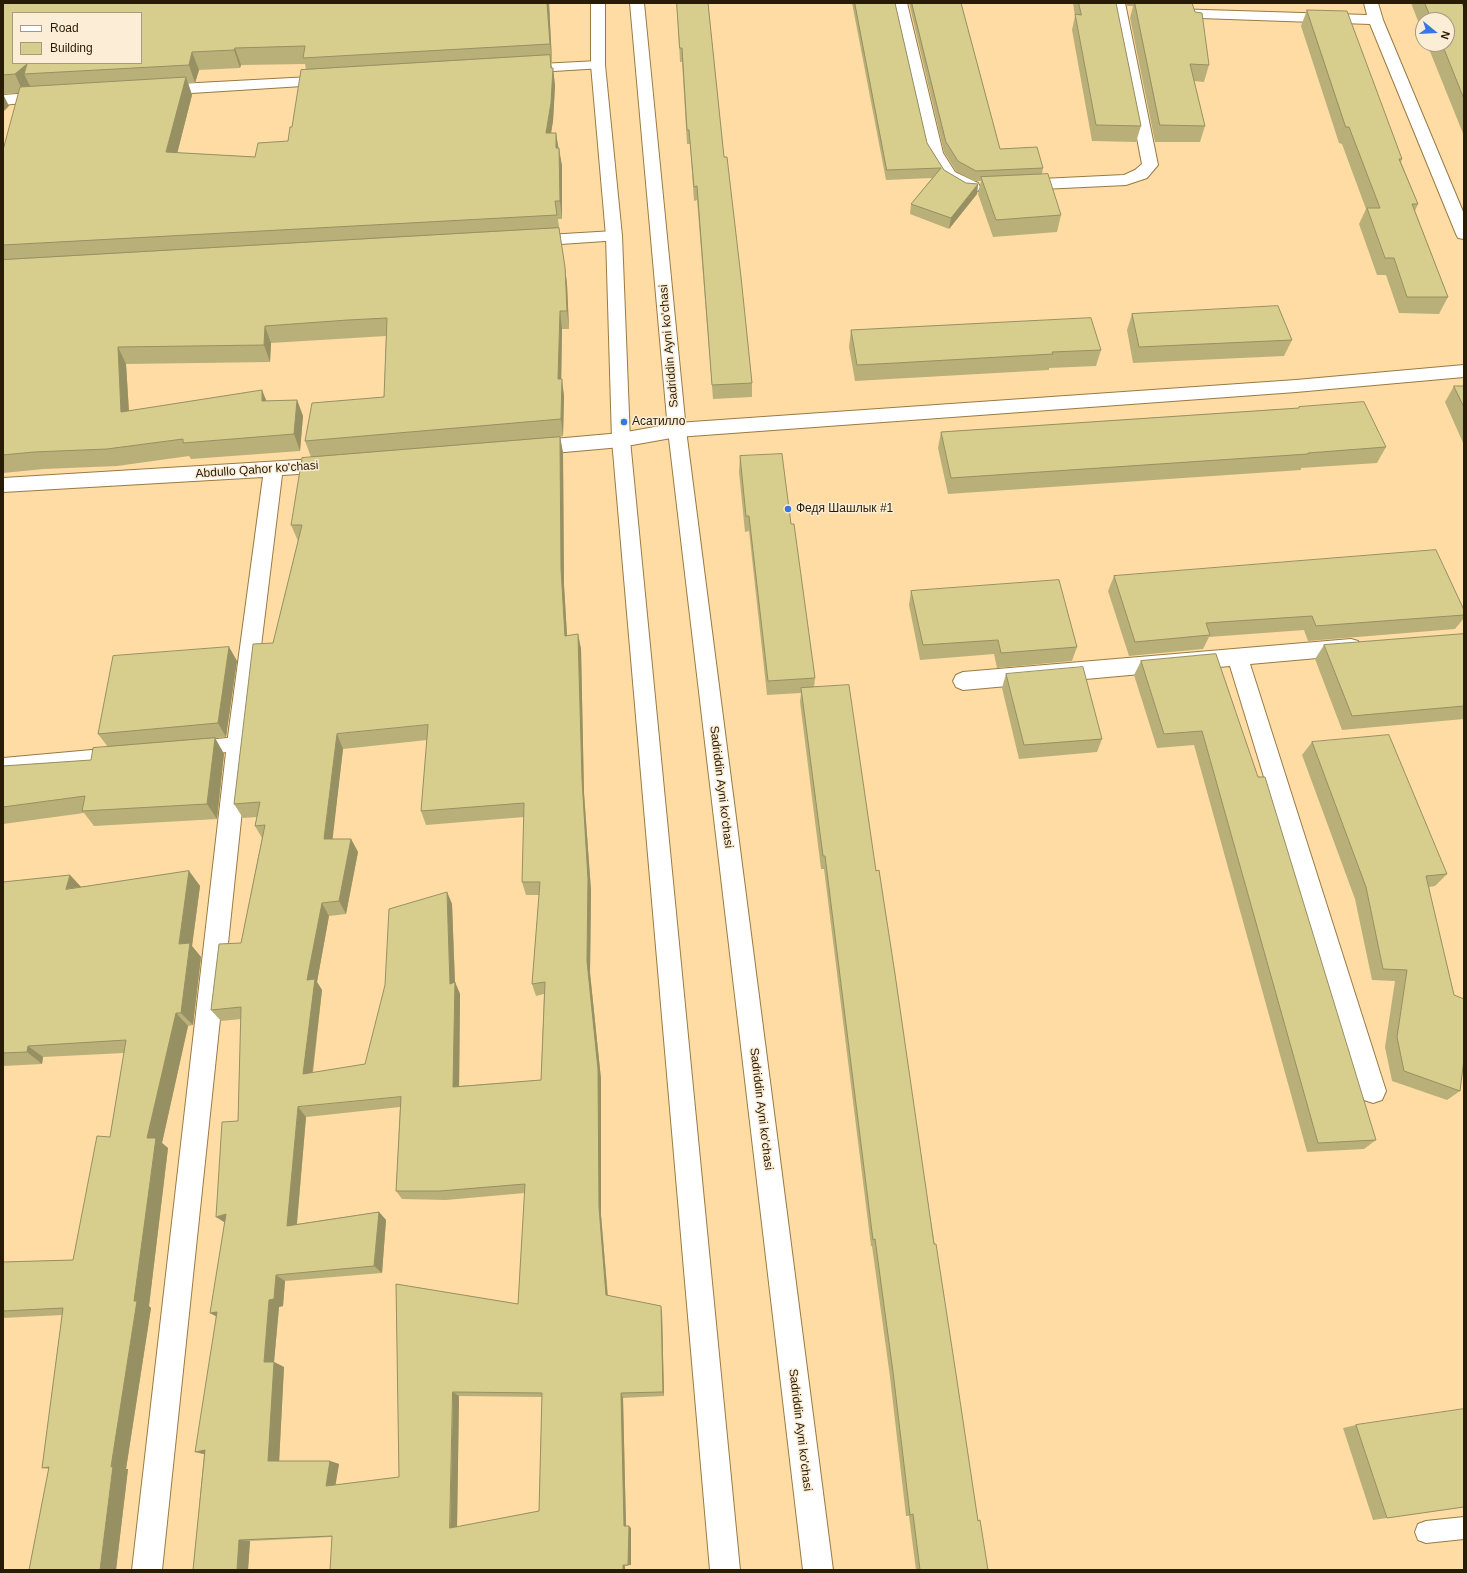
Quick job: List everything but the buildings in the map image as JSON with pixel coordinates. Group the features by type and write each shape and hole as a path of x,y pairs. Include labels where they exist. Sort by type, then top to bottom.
{"street":[{"path":"598,3 598,65 614,236 620,440 725,1570"},
{"name":"Sadriddin Ayni ko'chasi","path":"637,3 677,430 818,1570"},
{"path":"900,3 935,153 949,175 970,188 986,187"},
{"path":"1371,3 1376,20 1464,234"},
{"path":"1009,186 1126,180 1141,174 1150,165 1120,7 1137,12"},
{"path":"1161,13 1376,20"},
{"path":"511,70 598,65"},
{"path":"146,91 344,80"},
{"path":"3,100 58,96"},
{"path":"519,242 614,236"},
{"path":"510,450 620,440 677,430 1288,386 1464,371"},
{"name":"Abdullo Qahor ko'chasi","path":"3,485 352,463"},
{"path":"147,1570 238,744 273,469"},
{"path":"963,681 1370,645"},
{"path":"1236,656 1373,1091"}],"lane":[{"path":"183,749 238,744"},
{"path":"3,766 128,754"},
{"path":"1426,1532 1464,1528"}],"place":[{"name":"Асатилло","path":"624,422"},
{"name":"Федя Шашлык #1","path":"788,509"}]}
